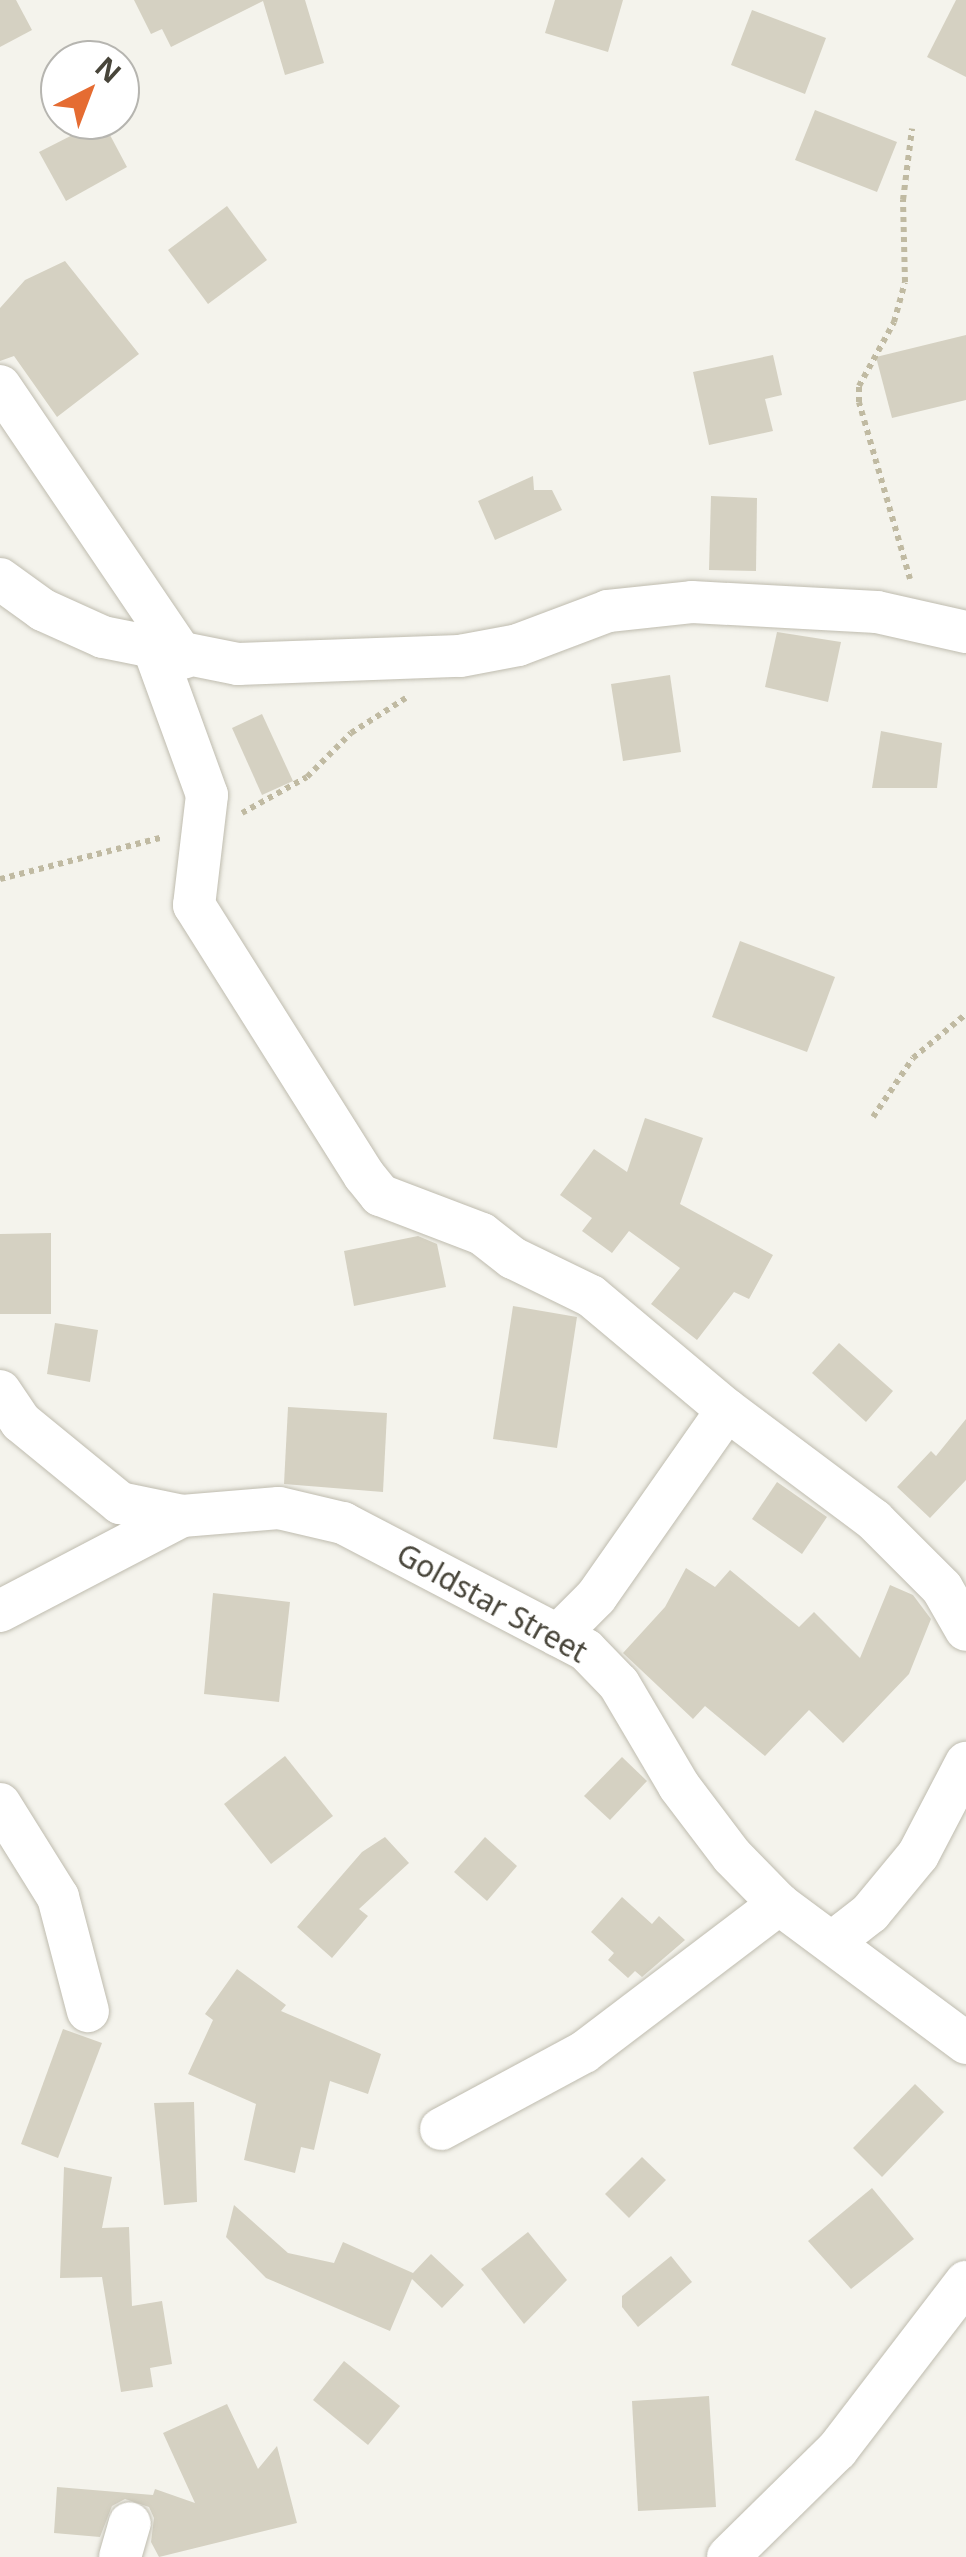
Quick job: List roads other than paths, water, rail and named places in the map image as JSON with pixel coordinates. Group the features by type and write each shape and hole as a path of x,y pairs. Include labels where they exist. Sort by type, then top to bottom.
{"street":[{"path":"0,386 169,655 207,796 194,905 207,934 380,1195 482,1234 513,1258 591,1296 728,1410 874,1520 942,1588 966,1630"},
{"path":"0,579 43,610 169,655 238,664 460,656 518,645 608,611 692,602 921,619 966,632"},
{"path":"0,1391 21,1422 120,1503 182,1516"},
{"path":"558,1635 596,1597 728,1410"},
{"name":"Goldstar Street","path":"0,1611 182,1516 280,1508 344,1523 586,1650 619,1684 711,1833 779,1904 834,1941 966,2043"},
{"path":"834,1941 900,1879 939,1821 966,1763"},
{"path":"0,1804 58,1897 88,2012"},
{"path":"441,2129 584,2052 779,1904"},
{"path":"728,2557 838,2450 966,2282"}]}
